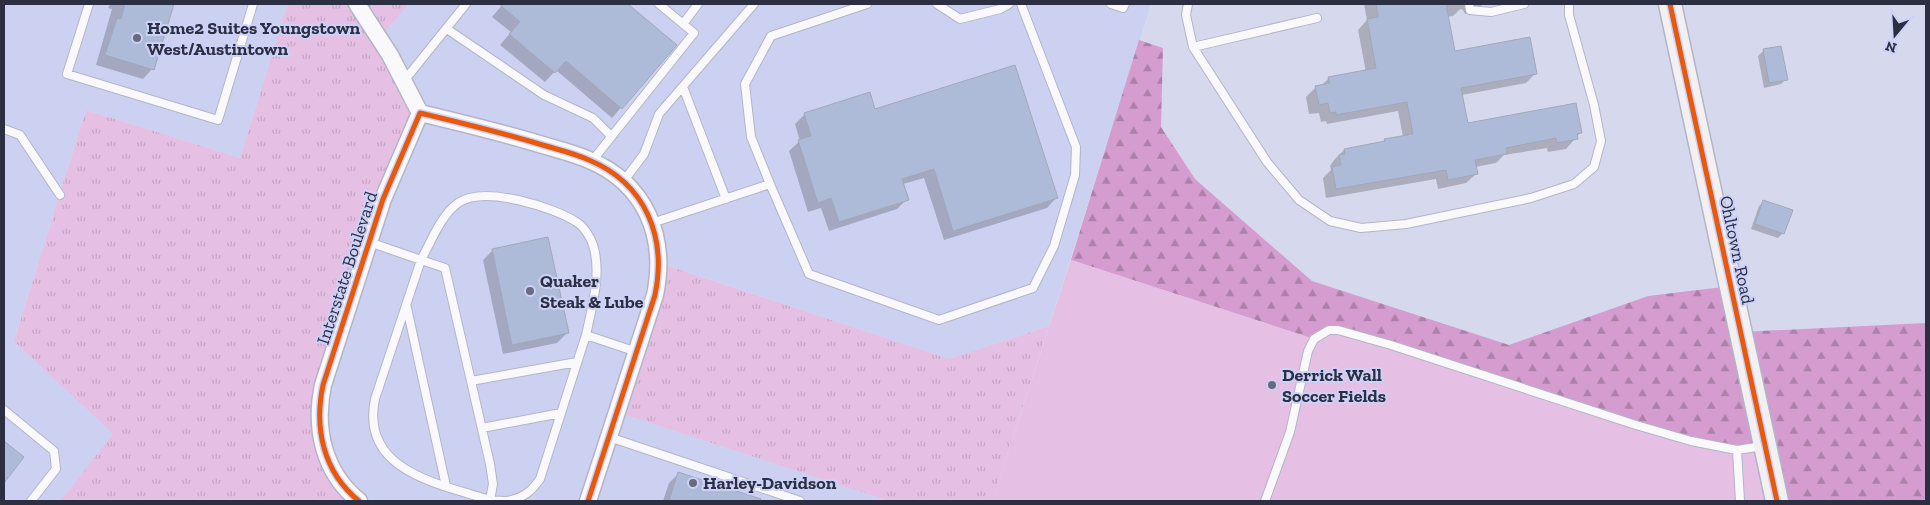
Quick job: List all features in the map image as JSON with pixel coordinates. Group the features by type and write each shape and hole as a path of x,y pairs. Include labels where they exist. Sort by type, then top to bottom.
{"street":[{"path":"357,4 380,38 420,113 513,135 592,161 609,170 623,182 640,200 652,223 659,258 655,295 588,501"},
{"name":"Ohltown Road","path":"1670,4 1777,501"},
{"name":"Interstate Boulevard","path":"359,501 351,495 338,479 328,462 319,426 323,385 383,199 420,113"}],"lane":[{"path":"89,4 67,74 218,120 254,4"},
{"path":"404,82 466,4"},
{"path":"592,161 694,33 659,4"},
{"path":"682,24 698,4"},
{"path":"623,182 644,154 660,114 754,4"},
{"path":"867,4 771,36 745,84 751,137 809,274 939,320 1032,288 1054,246 1075,175 1076,147 1021,4"},
{"path":"937,4 960,19 1000,9 1009,4"},
{"path":"1111,4 1124,8 1125,4"},
{"path":"1188,4 1186,15 1193,47 1267,162 1299,200 1330,221 1361,228 1406,224 1540,195 1574,184 1594,167 1601,142 1594,106 1569,15 1569,4"},
{"path":"1469,4 1470,10 1490,12 1524,4"},
{"path":"1193,47 1317,18"},
{"path":"447,29 544,95 593,118 611,136"},
{"path":"683,87 726,199"},
{"path":"4,129 20,135 60,195"},
{"path":"652,223 770,184"},
{"path":"492,196 527,202 560,213 580,224 593,242 597,262 586,335 540,478 531,491 519,498 506,501 490,500 421,478 397,465 382,449 374,428 372,413 421,260 447,214 459,202 472,197 492,196"},
{"path":"369,242 445,268 493,484 490,500"},
{"path":"406,306 446,486"},
{"path":"1265,501 1290,432 1308,351 1314,339 1329,330 1353,333 1691,441 1737,450 1765,446"},
{"path":"586,335 637,352"},
{"path":"471,381 577,362"},
{"path":"4,410 54,451 56,469 31,501"},
{"path":"482,428 561,413"},
{"path":"609,437 800,501"},
{"path":"1737,450 1740,501"}],"shaded area":[{"path":"4,4 288,4 240,158 86,110 14,340 114,434 60,501 4,501"},
{"path":"409,4 1151,4 1049,326 949,359 660,263 618,412 889,501 342,501 351,495 319,426 380,38"}],"green space":[{"path":"288,4 409,4 380,38 420,113 383,199 319,426 351,495 342,501 60,501 113,434 14,341 86,110 240,158"},
{"path":"1139,40 1163,48 1161,127 1195,179 1312,281 1509,345 1648,296 1731,286 1741,332 1926,323 1926,501 1777,501 1737,450 1314,339 1071,260"},
{"name":"Derrick Wall Soccer Fields","path":"1071,260 1314,339 1338,330 1636,425 1737,450 1765,446 1777,501 992,501"},
{"path":"659,263 949,359 1049,326 992,501 889,501 617,412"}],"building":[{"name":"Home2 Suites Youngstown West/Austintown","path":"125,4 174,4 154,70 105,55 117,18 121,19"},
{"path":"499,4 628,4 677,45 622,109 566,61 555,73 509,34 520,22"},
{"path":"1376,4 1446,4 1455,51 1530,37 1537,74 1461,88 1468,123 1576,103 1582,133 1577,134 1578,139 1557,143 1556,138 1506,148 1507,154 1475,160 1478,174 1448,180 1446,170 1336,189 1332,167 1341,165 1339,155 1345,154 1344,149 1413,134 1407,102 1336,115 1336,112 1330,113 1328,103 1319,105 1315,86 1330,83 1328,77 1376,68 1367,19 1378,17"},
{"path":"1781,46 1788,80 1769,83 1763,49"},
{"path":"1015,65 1058,198 953,231 934,169 902,179 909,200 839,222 831,198 818,203 798,140 811,136 804,113 870,92 875,109"},
{"path":"1763,200 1793,210 1784,234 1755,224"},
{"name":"Quaker Steak & Lube","path":"548,237 569,333 512,345 492,249"},
{"path":"4,441 24,457 4,483"},
{"name":"Harley-Davidson","path":"678,472 761,499 760,501 669,501"}],"cycle path":[{"path":"1670,4 1777,501"},
{"path":"359,501 337,477 329,463 321,433 320,401 323,385 383,199 420,113 568,152 589,160 609,170 625,183 638,198 648,215 658,253 655,295 588,501"}],"place":[{"name":"Home2 Suites Youngstown West/Austintown","path":"137,38"},
{"name":"Quaker Steak & Lube","path":"530,291"},
{"name":"Derrick Wall Soccer Fields","path":"1272,385"},
{"name":"Harley-Davidson","path":"693,483"}]}
